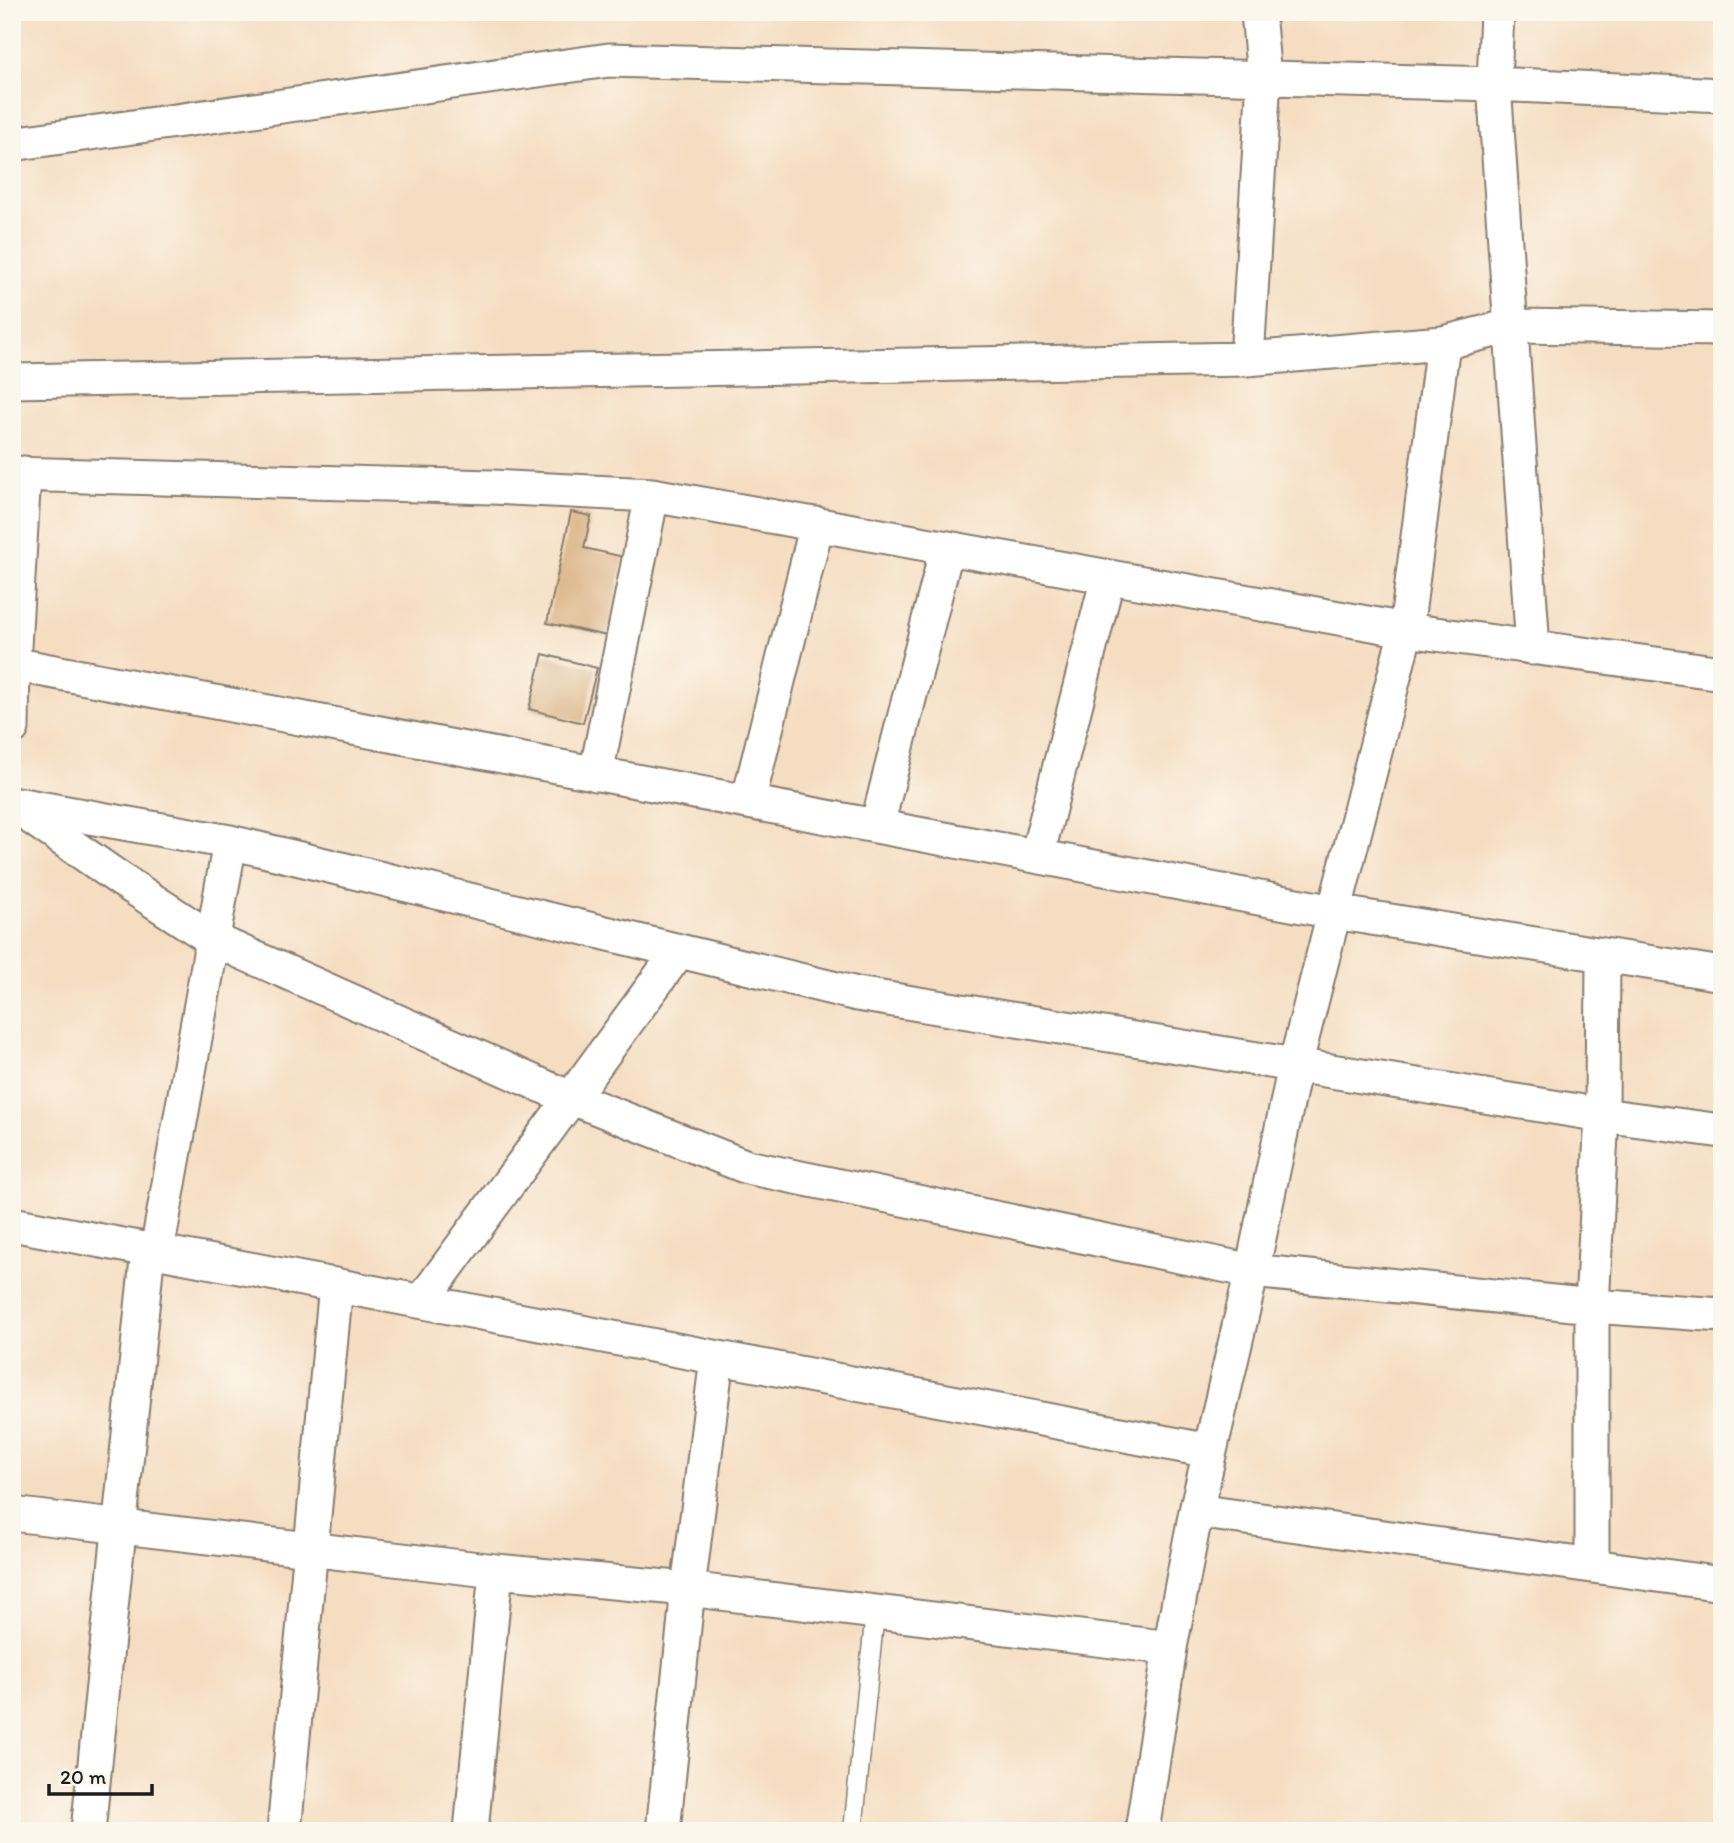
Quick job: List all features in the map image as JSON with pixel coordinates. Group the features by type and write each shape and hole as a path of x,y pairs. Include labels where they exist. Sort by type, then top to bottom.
{"street":[{"path":"1247,359 1264,78 1258,12"},
{"path":"1497,12 1494,84 1533,648"},
{"path":"12,144 609,60 1494,84 1722,95"},
{"path":"12,381 1247,359 1443,343 1511,326 1722,329"},
{"path":"1142,1831 1170,1648 1196,1511 1252,1271 1295,1066 1406,630 1443,343"},
{"path":"12,729 18,473 492,487 652,495 1406,630 1722,673"},
{"path":"596,774 652,495"},
{"path":"748,802 817,524"},
{"path":"877,826 947,548"},
{"path":"1037,856 1108,577"},
{"path":"13,664 1334,912 1722,974"},
{"path":"12,803 230,842 857,994 1602,1115 1722,1131"},
{"path":"12,803 120,879 212,939 572,1097 747,1167 1252,1271 1592,1306 1722,1315"},
{"path":"88,1831 119,1527 152,1251 230,842"},
{"path":"422,1301 679,951"},
{"path":"1592,1564 1592,1306 1602,1115 1603,956"},
{"path":"12,1224 1210,1451"},
{"path":"284,1831 336,1285"},
{"path":"663,1831 688,1589 717,1359"},
{"path":"1196,1511 1722,1584"},
{"path":"12,1514 496,1571 688,1589 1170,1648"},
{"path":"471,1831 496,1571"}],"lane":[{"path":"853,1831 875,1612"}],"building":[{"path":"571,512 591,516 584,548 624,557 607,636 547,623"},
{"path":"543,654 597,668 583,723 529,709"}]}
